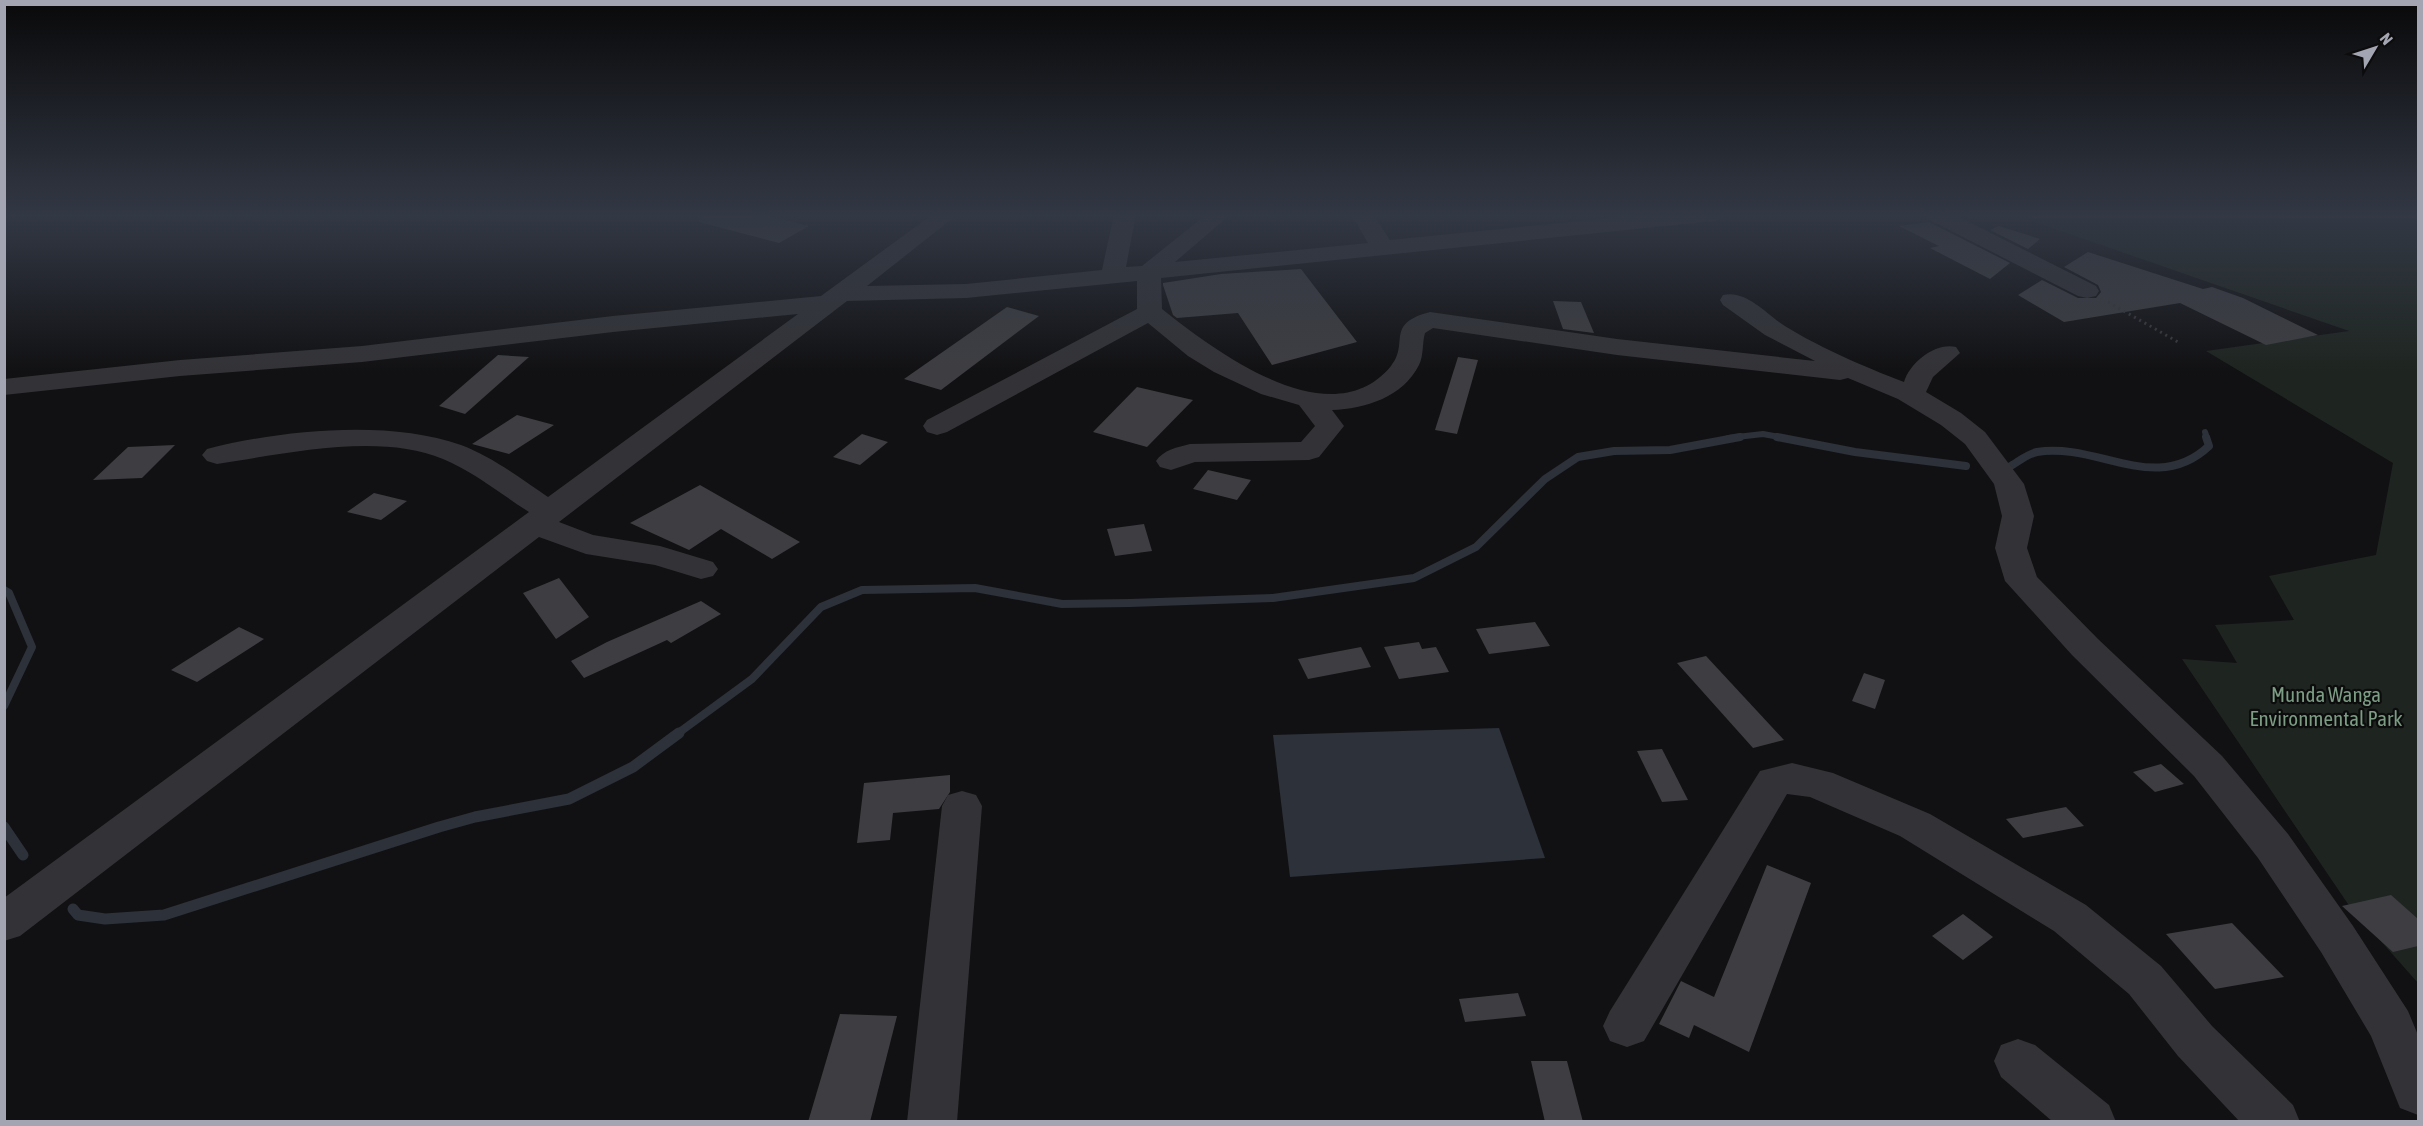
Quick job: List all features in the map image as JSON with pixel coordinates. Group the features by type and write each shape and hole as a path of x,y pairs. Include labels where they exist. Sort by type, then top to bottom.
{"street":[{"path":"4,923 878,267"},
{"path":"1113,276 1115,267"},
{"path":"1149,272 1156,267"},
{"path":"4,387 180,368 362,354 836,298 918,294 1202,267"},
{"path":"2039,267 2087,291"},
{"path":"1149,272 1150,312"},
{"path":"1732,300 1774,330 1862,375 1908,393 1951,419 1975,438 2009,484 2018,516 2011,548 2022,581 2085,647 2208,766 2273,846 2337,939 2391,1026 2418,1092"},
{"path":"1150,312 1203,354 1233,372 1308,399 1333,402 1358,400 1385,387 1406,364 1412,331 1419,324 1430,320 1617,347 1862,375"},
{"path":"937,426 1150,312"},
{"path":"1908,393 1917,386 1920,374 1947,353"},
{"path":"1171,461 1190,453 1309,451 1330,426 1308,399"},
{"path":"217,455 299,443 405,441 432,445 454,453 542,518 586,544 660,556 701,569"},
{"path":"1628,1026 1774,782 1792,778 1819,784 1915,825 2070,918 2145,980 2195,1041 2275,1122"},
{"path":"932,1122 962,806"},
{"path":"2018,1061 2091,1122"}],"path":[{"path":"2087,291 2178,342"}],"green space":[{"name":"Munda Wanga Environmental Park","path":"2163,267 2418,267 2418,983 2348,904 2182,659 2237,663 2215,625 2294,620 2269,576 2376,555 2393,463 2206,351 2349,331"}],"shaded area":[{"path":"1499,728 1545,858 1290,877 1273,735"}],"building":[{"path":"1966,267 2006,267 1990,279"},
{"path":"2064,267 2133,267 2203,289 2212,287 2243,298 2318,335 2266,345 2180,303 2064,322 2018,295 2042,280 2078,298 2096,298 2101,292 2098,285"},
{"path":"1301,269 1357,342 1272,365 1238,313 1177,318 1173,315 1163,285 1163,283 1221,274"},
{"path":"1553,301 1581,302 1594,333 1563,329"},
{"path":"1007,307 1039,316 941,390 904,379"},
{"path":"498,355 529,357 465,414 439,406"},
{"path":"1458,357 1478,360 1457,434 1435,430"},
{"path":"1137,387 1193,400 1147,447 1093,432"},
{"path":"517,415 554,425 509,454 472,444"},
{"path":"862,434 888,442 860,465 833,457"},
{"path":"175,445 142,478 93,480 128,447"},
{"path":"1208,470 1251,480 1237,500 1193,489"},
{"path":"700,485 800,542 772,559 721,529 689,550 630,523"},
{"path":"374,493 407,501 381,520 347,512"},
{"path":"1144,524 1152,551 1115,556 1107,529"},
{"path":"559,578 589,617 556,639 523,593"},
{"path":"701,601 721,614 671,643 667,640 584,678 571,661 607,642"},
{"path":"1535,622 1550,646 1489,654 1476,629"},
{"path":"239,627 264,639 197,682 171,670"},
{"path":"1419,642 1422,649 1436,647 1449,672 1399,679 1384,647"},
{"path":"1361,647 1371,667 1308,679 1298,659"},
{"path":"1706,656 1784,740 1753,748 1677,663"},
{"path":"1864,673 1885,680 1875,709 1852,701"},
{"path":"1662,749 1688,800 1662,802 1637,751"},
{"path":"2161,764 2184,784 2155,792 2133,772"},
{"path":"950,775 950,792 939,809 893,813 890,840 857,843 864,783"},
{"path":"2066,807 2084,826 2023,838 2006,819"},
{"path":"1767,865 1811,883 1749,1052 1694,1025 1689,1038 1659,1024 1681,981 1714,997"},
{"path":"2391,895 2418,919 2418,946 2393,952 2342,906"},
{"path":"1963,914 1993,937 1963,960 1932,936"},
{"path":"2232,923 2284,977 2215,989 2166,934"},
{"path":"1518,993 1526,1016 1465,1022 1459,999"},
{"path":"840,1014 897,1016 870,1122 808,1122"},
{"path":"1531,1061 1567,1061 1583,1122 1545,1122"}],"waterway":[{"path":"2205,432 2207,438"},
{"path":"1728,438 1763,434 1785,438"},
{"path":"677,734 752,679 821,607 862,590 975,588 1062,604 1130,603 1273,598 1414,578 1476,547 1545,479 1578,457 1614,451 1670,450 1740,437"},
{"path":"1777,437 1855,452 1966,466"},
{"path":"2009,467 2033,453 2060,451 2126,464 2168,467 2189,460 2209,446 2206,437"},
{"path":"4,590 9,593 32,647 4,706"},
{"path":"73,909 78,915 105,919 164,915 439,827 475,817 569,799 633,767 679,733"},
{"path":"4,827 23,855"}]}
